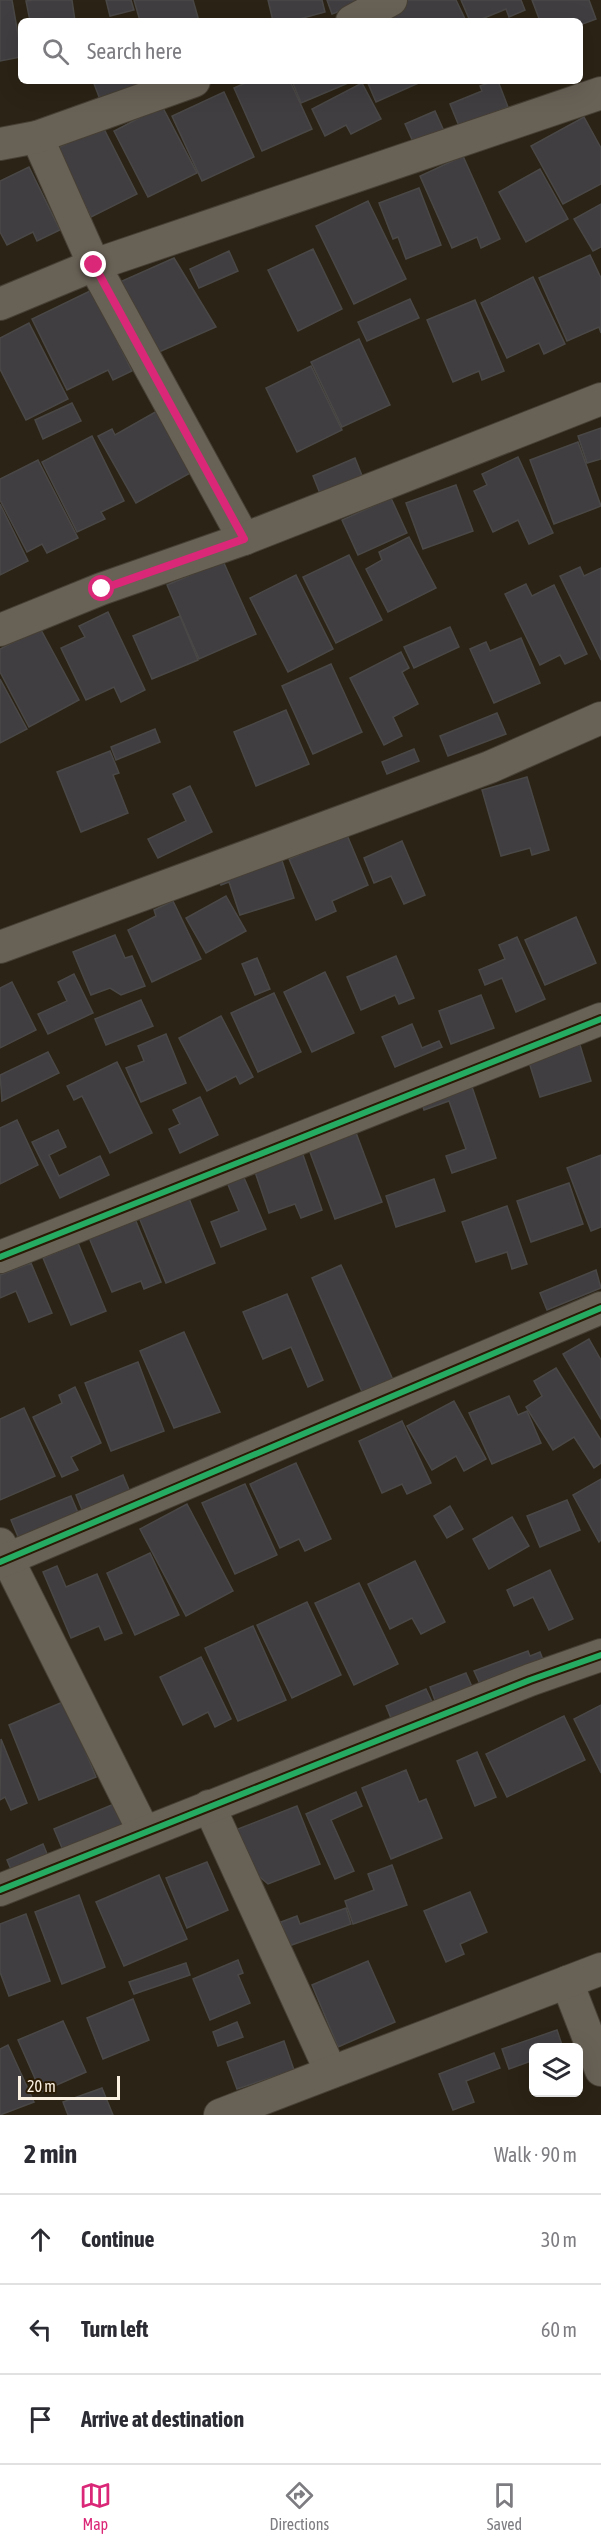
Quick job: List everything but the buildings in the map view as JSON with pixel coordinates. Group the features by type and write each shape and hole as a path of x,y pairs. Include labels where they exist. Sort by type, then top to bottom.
{"street":[{"path":"358,18 391,0"},
{"path":"0,144 37,137 186,84"},
{"path":"0,303 94,265 601,93"},
{"path":"37,137 94,265 244,539"},
{"path":"0,630 102,589 244,539 601,399"},
{"path":"0,947 490,767 601,718"},
{"path":"0,1257 601,1019"},
{"path":"144,1832 2,1555 601,1308"},
{"path":"0,1890 530,1680 601,1655"},
{"path":"209,1806 331,2072"},
{"path":"220,2115 601,1969"},
{"path":"567,1982 601,2070"}],"cycle path":[{"path":"0,1257 601,1019"},
{"path":"0,1562 601,1308"},
{"path":"0,1890 530,1680 601,1655"}],"route":[{"path":"94,265 244,539 102,589"}]}
